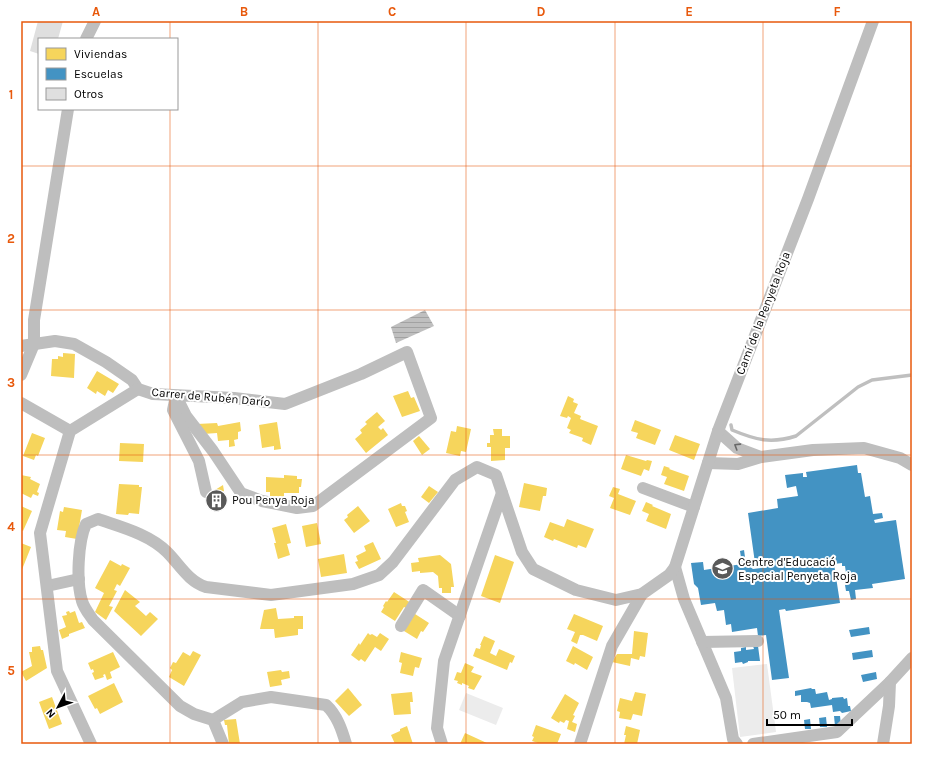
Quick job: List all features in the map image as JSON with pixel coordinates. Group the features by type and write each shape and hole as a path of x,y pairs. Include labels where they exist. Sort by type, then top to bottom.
{"street":[{"path":"86,38 95,21"},
{"name":"Camí de la Penyeta Roja","path":"642,594 665,579 676,567 718,431 808,199 873,21"},
{"path":"21,375 34,344 34,320 68,110"},
{"name":"Carrer de Rubén Darío","path":"21,346 55,341 74,344 106,362 132,380 138,389 152,394 234,398 285,404 361,374 407,352 431,418 313,506 297,508 262,501 241,493 214,450 186,416 176,396"},
{"path":"91,744 57,671 40,533 70,431 138,389"},
{"path":"176,396 173,410 200,461 206,492"},
{"path":"21,403 70,431"},
{"path":"718,431 737,448 761,457"},
{"path":"708,463 738,464 761,457 813,450 864,448 900,458 912,465"},
{"path":"346,744 342,730 333,711 326,705 271,697 242,702 213,720 194,714 180,706 93,620 86,611 82,601 78,579 82,533 86,524 98,519 127,528 156,542 168,552 176,564 198,584 206,588 271,595 354,584 378,575 393,562 455,480 477,467 496,475 522,552 533,569 576,590 616,600 642,594"},
{"path":"644,488 694,507"},
{"path":"442,744 437,728 444,662 502,493"},
{"path":"676,567 684,598 726,698 733,739 737,744"},
{"path":"47,586 78,579"},
{"path":"401,626 423,590 460,616"},
{"path":"580,744 612,646 642,594"},
{"path":"702,642 758,641"},
{"path":"753,744 837,732 890,682 912,658"},
{"path":"883,744 889,706 890,682"},
{"path":"213,720 223,744"}],"shaded area":[{"path":"425,310 434,326 396,343 391,327"},
{"path":"767,664 776,732 740,737 732,668"},
{"path":"466,693 503,708 496,725 459,710"}],"building: Viviendas":[{"path":"63,353 75,354 74,378 51,376 52,359 58,359 58,356 63,357"},
{"path":"97,371 119,384 113,393 108,390 105,396 97,391 96,394 87,388"},
{"path":"408,391 411,398 414,397 420,411 402,417 393,396"},
{"path":"568,396 574,399 573,402 578,404 574,413 581,416 580,419 598,426 591,445 582,441 583,438 569,433 571,430 567,428 571,418 568,416 567,418 560,416"},
{"path":"377,412 385,421 378,427 381,430 383,428 388,435 366,453 355,439 362,433 360,430 367,424 365,422"},
{"path":"635,420 661,430 655,445 636,438 638,433 631,431"},
{"path":"240,422 241,431 238,432 238,439 234,440 235,446 229,447 229,440 218,441 217,433 203,434 197,424 217,423 218,426"},
{"path":"277,422 281,449 274,450 274,446 262,448 259,425"},
{"path":"457,426 471,429 466,452 461,451 460,456 446,453 451,431 456,432"},
{"path":"493,429 502,429 502,436 510,436 510,448 505,448 505,460 491,461 491,447 487,447 487,443 490,443 490,435 494,435"},
{"path":"32,433 45,438 38,456 36,455 34,460 23,456"},
{"path":"675,435 700,444 694,460 669,450"},
{"path":"419,436 430,449 422,455 413,441"},
{"path":"120,443 144,444 143,462 119,461"},
{"path":"626,455 646,461 652,461 649,471 644,469 641,476 621,469"},
{"path":"664,466 689,476 684,491 664,484 667,477 661,475"},
{"path":"21,475 31,477 30,479 40,484 37,492 39,493 38,496 33,494 31,498 21,493"},
{"path":"284,475 297,476 297,479 302,479 301,487 299,487 299,493 284,493 284,497 270,496 270,492 266,492 266,477 284,478"},
{"path":"524,483 547,488 546,496 543,496 540,511 519,507"},
{"path":"119,484 139,485 139,487 142,487 139,514 116,514"},
{"name":"Pou Penya Roja","path":"223,485 224,491 220,494 224,505 219,510 213,505 207,495"},
{"path":"429,486 438,492 429,503 421,497"},
{"path":"613,487 620,489 618,494 636,501 630,515 610,508 614,498 609,496"},
{"path":"646,502 671,514 666,529 646,521 649,514 642,511"},
{"path":"401,503 402,506 405,506 407,511 405,512 409,522 396,527 388,509"},
{"path":"21,506 32,511 23,531 21,530"},
{"path":"358,506 370,521 354,533 344,520 348,517 347,515"},
{"path":"64,507 82,510 77,539 65,537 66,531 57,530 60,511 63,512"},
{"path":"567,519 594,529 586,548 578,545 577,548 554,539 553,541 544,537 550,522 564,527"},
{"path":"317,523 321,544 306,547 302,526"},
{"path":"286,524 291,543 287,544 290,555 278,559 272,528"},
{"path":"373,542 381,559 359,569 355,562 358,561 356,556 366,551 364,546"},
{"path":"21,543 31,547 21,572"},
{"path":"344,554 347,573 321,577 318,559"},
{"path":"440,555 451,564 454,587 451,587 451,593 442,593 442,588 439,588 438,576 433,572 412,572 411,563 419,562 418,558"},
{"path":"495,555 514,562 500,603 481,596"},
{"path":"110,560 121,566 122,564 130,568 120,586 117,584 114,590 117,591 109,606 113,607 106,620 95,612 104,593 95,588"},
{"path":"125,590 140,602 135,606 146,616 150,612 158,619 141,636 114,611"},
{"path":"394,592 411,603 408,609 404,607 395,621 381,612 386,601 387,602"},
{"path":"276,608 278,619 303,616 303,629 298,629 298,635 275,638 274,629 260,629 264,610"},
{"path":"69,611 70,613 75,611 79,623 82,622 85,628 69,634 69,636 62,639 59,630 66,627 62,616 67,615 66,612"},
{"path":"415,614 429,623 423,632 421,631 417,639 404,631"},
{"path":"574,614 603,626 597,641 580,635 577,644 571,641 575,632 567,629"},
{"path":"634,631 648,633 645,657 640,656 639,660 631,658 630,666 612,662 617,654 632,654"},
{"path":"368,633 377,637 380,633 389,639 381,651 375,647 365,662 361,659 359,661 351,655"},
{"path":"484,636 495,641 490,653 496,656 499,649 515,656 512,663 510,662 507,670 473,656 476,648 480,649"},
{"path":"40,646 41,650 43,650 47,668 26,681 21,672 32,666 29,652 32,652 32,647"},
{"path":"573,646 593,657 587,670 575,663 574,665 566,661"},
{"path":"193,651 201,655 184,686 169,677 172,670 170,668 173,662 176,663 183,652 190,656"},
{"path":"113,652 120,667 110,672 112,678 107,680 105,674 103,675 104,677 95,680 92,673 94,672 93,669 91,670 88,663"},
{"path":"401,652 422,658 419,668 415,667 413,676 400,673 402,663 399,662"},
{"path":"465,663 474,667 471,672 482,676 474,690 468,688 469,686 462,683 462,685 457,683 458,681 454,680 457,672 461,673"},
{"path":"281,670 282,672 289,671 290,678 281,680 282,685 270,687 267,672"},
{"path":"114,683 123,702 100,714 97,708 95,709 88,696"},
{"path":"348,688 362,705 349,716 335,701"},
{"path":"412,692 413,702 410,702 411,714 394,715 391,694"},
{"path":"635,692 646,694 642,716 633,714 631,720 619,718 620,712 617,711 620,698 632,701"},
{"path":"565,694 579,703 573,715 575,716 572,722 577,724 575,732 567,729 569,721 566,720 564,723 560,721 559,723 551,718"},
{"path":"52,697 62,724 49,729 39,702"},
{"path":"236,719 240,744 229,744 227,725 225,725 224,720"},
{"path":"536,725 561,734 557,744 541,744 532,741 534,737 532,736"},
{"path":"407,726 413,744 395,744 391,735"},
{"path":"626,726 640,730 637,744 624,744"},
{"path":"465,733 489,744 460,744"}],"building: Escuelas":[{"name":"Centre d'Educació Especial Penyeta Roja","path":"857,465 858,473 861,473 865,497 870,496 873,514 882,513 883,518 874,520 875,523 896,520 905,579 872,584 873,588 855,590 856,599 851,600 849,591 846,591 845,585 848,584 847,581 845,581 845,566 842,566 842,563 834,564 840,603 786,611 785,609 779,610 789,678 772,680 766,635 758,636 757,628 732,632 731,624 726,625 724,610 717,611 715,603 701,605 698,588 694,584 691,563 703,562 704,570 742,564 740,551 744,550 746,564 753,569 761,568 760,562 755,563 748,513 778,508 777,499 798,496 796,486 787,488 785,475 803,473 803,477 807,477 806,472"},
{"path":"869,627 870,634 851,637 849,630"},
{"path":"753,646 758,646 760,661 748,661 743,664 742,662 735,663 734,652 741,651 741,648 746,647 746,650 754,649"},
{"path":"872,650 873,657 853,660 852,653"},
{"path":"876,672 877,679 863,682 861,675"},
{"path":"811,688 815,689 816,694 827,692 829,700 832,698 847,698 848,706 850,706 851,711 842,713 840,711 833,712 832,705 811,708 810,703 801,702 801,695 795,696 795,691"},
{"path":"834,716 840,716 841,725 835,726"},
{"path":"826,717 827,727 820,727 819,718"},
{"path":"810,719 811,729 805,729 804,720"}],"building: Otros":[{"path":"38,21 63,21 58,38 38,38 38,54 30,51"}],"waterway":[{"path":"731,425 732,430 764,440 779,440 796,436 858,387 872,380 912,375"}],"place":[{"name":"Pou Penya Roja","path":"216,500"},
{"name":"Centre d'Educació Especial Penyeta Roja","path":"722,569"}]}
